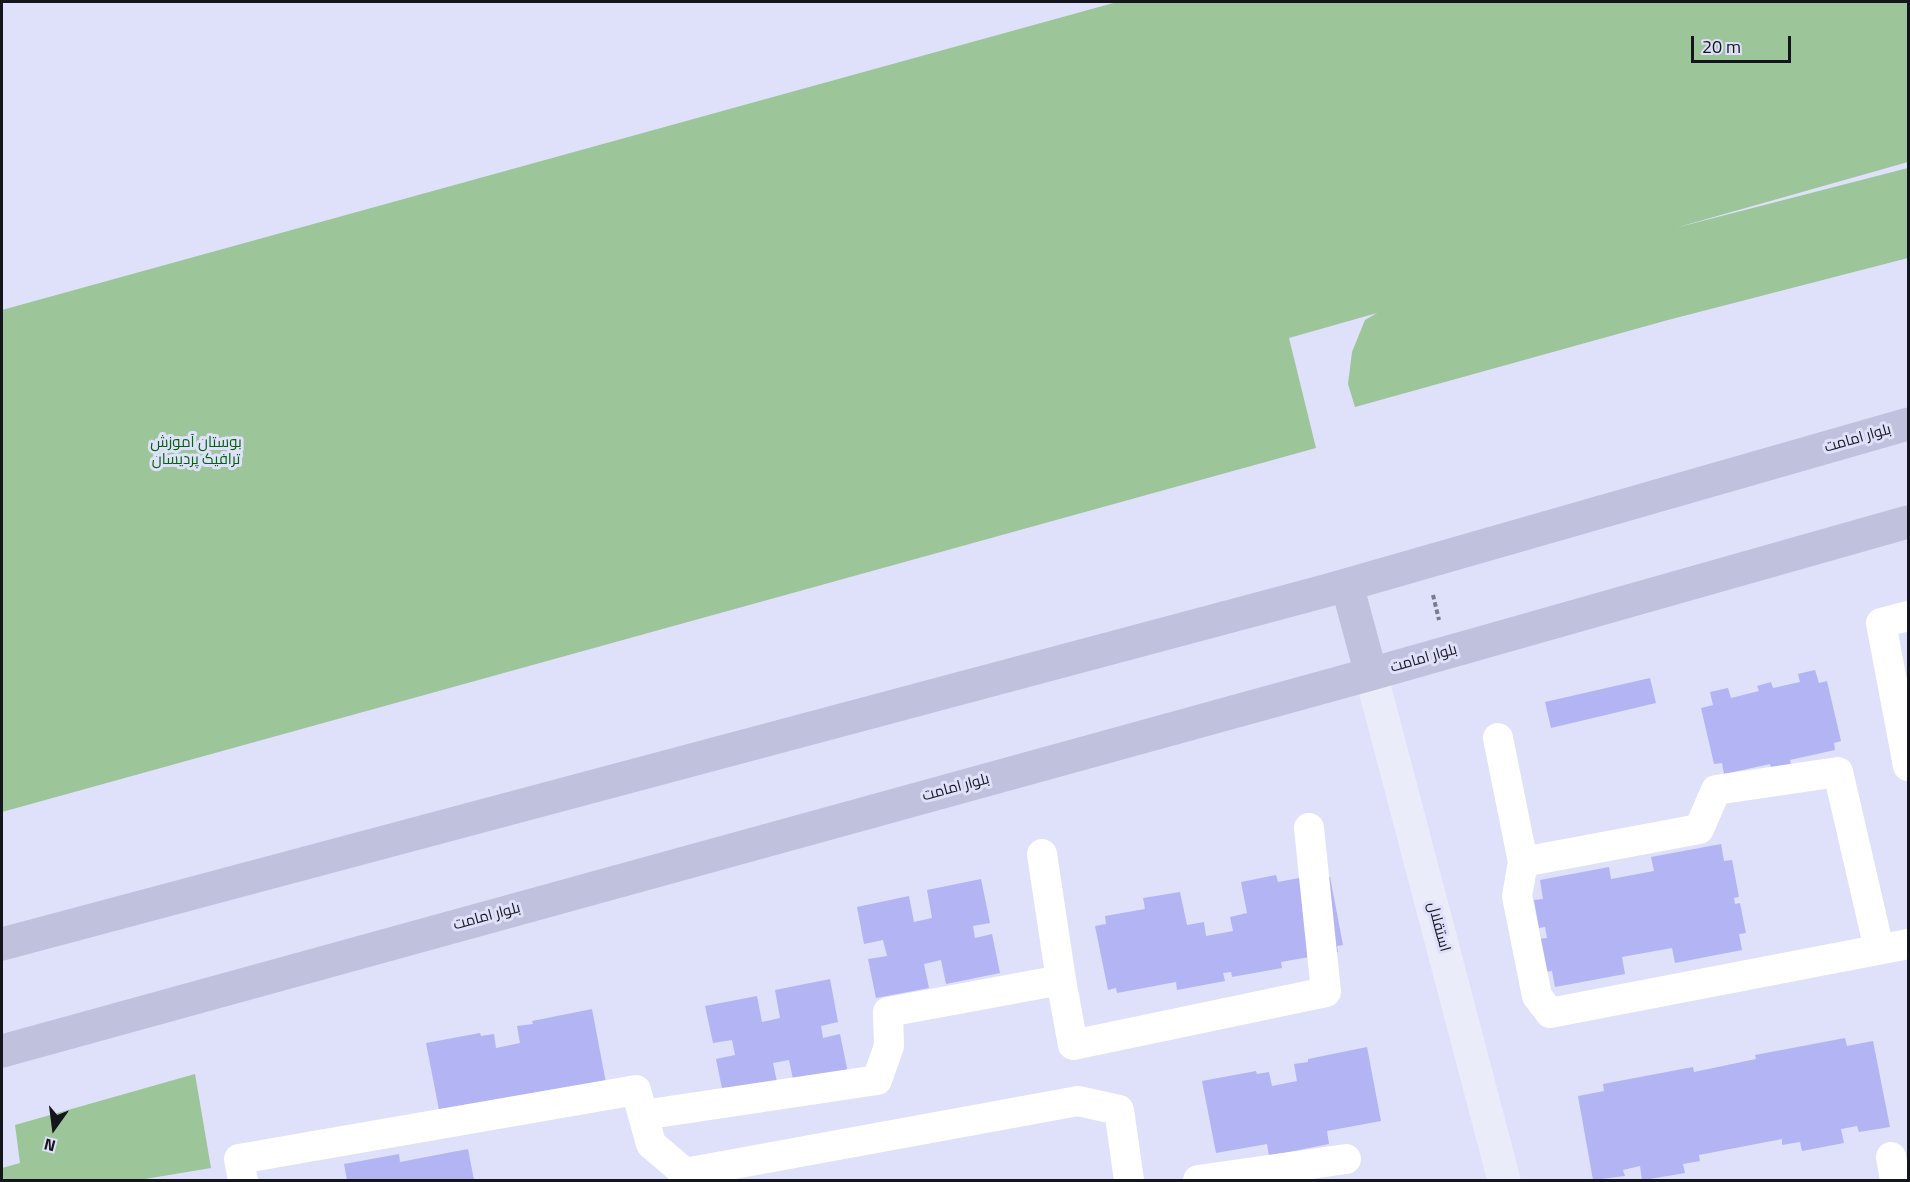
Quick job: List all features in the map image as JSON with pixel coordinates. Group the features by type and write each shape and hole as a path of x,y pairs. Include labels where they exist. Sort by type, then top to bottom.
{"main road":[{"name":"بلوار امامت","path":"2,944 1347,585 1908,424"},
{"name":"بلوار امامت","path":"2,1051 1371,674 1908,522"},
{"path":"1347,585 1371,674"},
{"name":"استقلال","path":"1371,674 1504,1180"}],"street":[{"path":"1908,616 1881,623 1908,766"},
{"path":"1498,738 1523,862 1517,896 1537,996 1550,1013 1908,944"},
{"path":"1523,862 1699,829 1716,790 1838,772 1879,949"},
{"path":"1042,854 1073,1045 1326,992 1309,828"},
{"path":"643,1116 877,1080 889,1046 888,1012 1061,980"},
{"path":"243,1180 239,1159 636,1090 651,1144 686,1177 1078,1101 1119,1110 1129,1180"},
{"path":"1198,1180 1346,1159"}],"path":[{"path":"1425,562 1446,652"}],"green space":[{"name":"بوستان آموزش ترافیک پردیسان","path":"1117,2 1908,2 1908,162 1675,228 1908,168 1908,258 1668,320 1355,407 1348,384 1352,352 1365,320 1377,313 1289,338 1316,448 2,812 2,310"},
{"path":"195,1074 211,1168 139,1180 2,1180 2,1168 20,1163 15,1125"}],"building":[{"path":"1815,670 1819,683 1827,681 1841,741 1834,743 1835,750 1790,760 1792,770 1773,774 1770,764 1724,774 1722,763 1714,764 1701,708 1713,705 1710,692 1728,688 1731,698 1759,691 1757,686 1771,682 1773,688 1800,682 1798,674"},
{"path":"1650,678 1656,703 1551,728 1545,702"},
{"path":"1721,844 1724,861 1732,860 1739,897 1734,898 1735,904 1740,903 1746,933 1739,934 1742,950 1675,963 1672,948 1622,957 1625,974 1555,987 1552,971 1544,972 1538,939 1547,938 1545,927 1539,928 1534,900 1543,899 1540,880 1609,867 1611,879 1654,871 1651,857"},
{"path":"1320,874 1321,878 1330,877 1343,945 1337,946 1338,952 1281,962 1282,968 1232,977 1231,972 1223,973 1225,981 1177,990 1176,982 1117,993 1116,988 1108,990 1095,926 1106,924 1105,916 1145,909 1143,898 1180,892 1187,925 1204,922 1206,936 1233,931 1230,917 1247,913 1241,882 1276,875 1278,882"},
{"path":"981,879 990,923 973,926 975,938 992,934 1000,973 946,984 941,960 924,964 929,988 876,998 868,959 887,956 883,940 864,944 857,907 909,896 914,922 932,918 927,890"},
{"path":"830,979 838,1022 821,1026 823,1038 840,1034 848,1073 794,1084 789,1060 773,1063 778,1087 724,1098 716,1059 735,1055 732,1040 713,1043 705,1006 757,996 762,1022 780,1018 775,990"},
{"path":"592,1009 606,1083 440,1115 426,1043 480,1033 481,1036 494,1034 496,1048 520,1043 517,1026"},
{"path":"1845,1038 1847,1046 1873,1041 1890,1127 1859,1132 1857,1126 1841,1129 1844,1143 1802,1151 1800,1142 1782,1145 1782,1139 1699,1155 1700,1161 1683,1164 1685,1173 1642,1180 1640,1166 1623,1170 1625,1176 1593,1180 1578,1096 1604,1091 1603,1084 1693,1067 1694,1072 1756,1059 1755,1055"},
{"path":"1367,1047 1381,1121 1327,1131 1329,1144 1269,1156 1267,1144 1216,1153 1202,1081 1256,1071 1257,1074 1269,1072 1272,1086 1297,1081 1294,1064"},
{"path":"468,1149 474,1180 347,1180 344,1164 399,1154 400,1162"}]}
